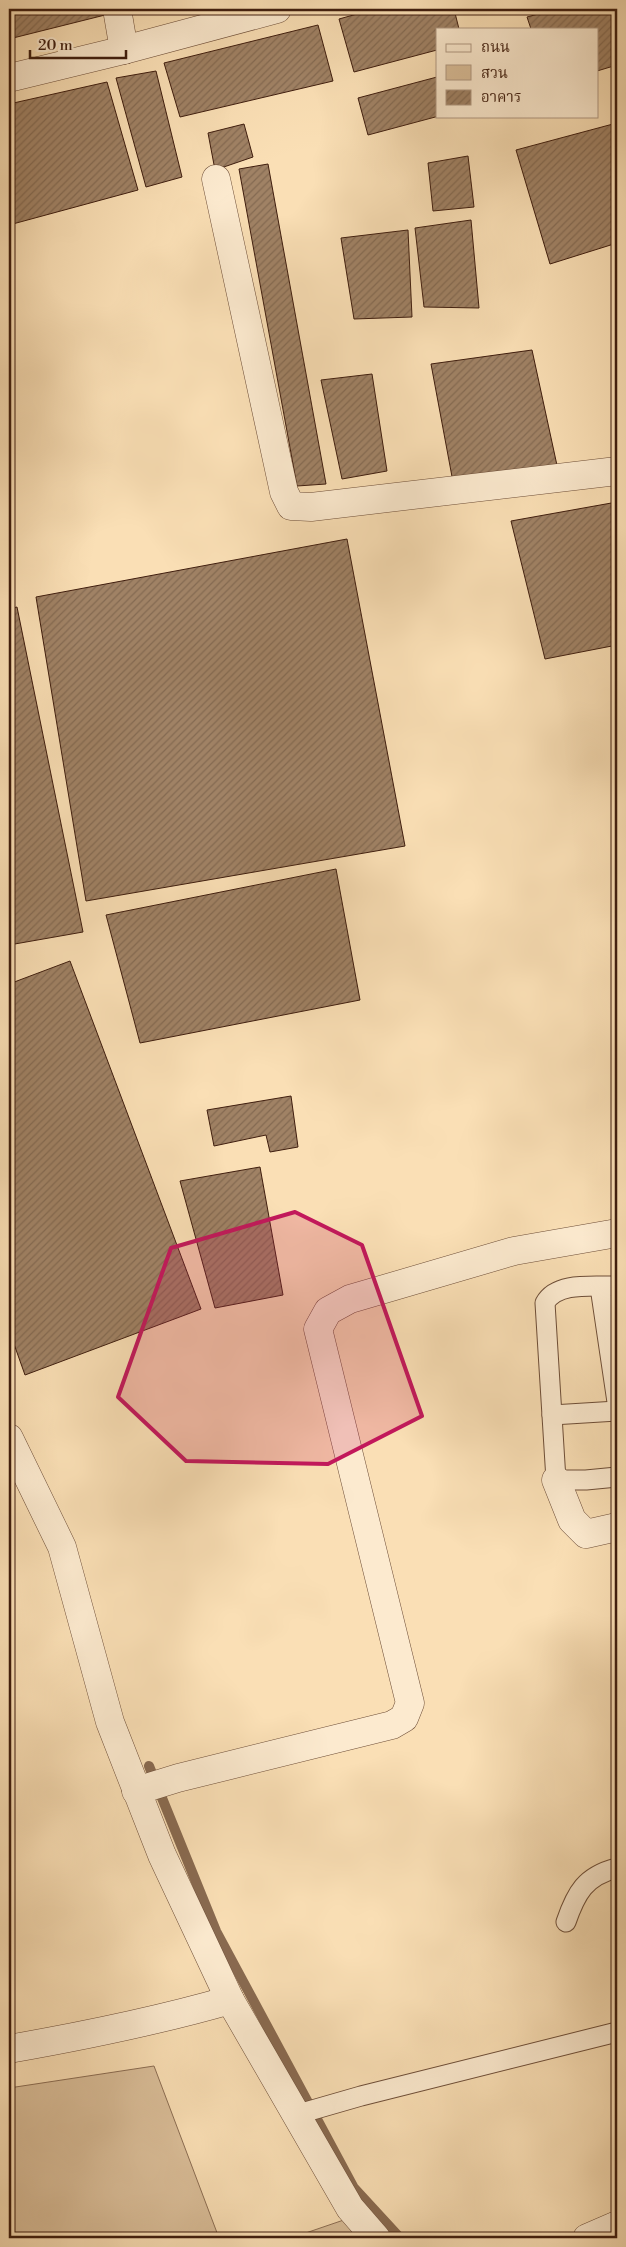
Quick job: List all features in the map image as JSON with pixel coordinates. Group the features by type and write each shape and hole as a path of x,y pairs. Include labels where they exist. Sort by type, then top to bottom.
{"street":[{"path":"117,9 124,50"},
{"path":"9,78 124,50 277,9"},
{"path":"216,179 284,492 291,506 311,507 617,471"},
{"path":"147,1787 392,1725 404,1718 410,1703 318,1329 328,1312 350,1299 514,1251 617,1234"},
{"path":"9,1438 62,1548 110,1722 147,1787 162,1855 230,2000 300,2113 350,2208 376,2238"},
{"path":"556,1480 572,1520 586,1534 617,1527"},
{"path":"9,2049 79,2037 161,2019 230,2000"},
{"path":"587,2238 617,2225"}],"lane":[{"path":"617,1402 609,1287 565,1289 550,1295 544,1303 556,1480 617,1477"},
{"path":"552,1415 617,1411"},
{"path":"566,1922 575,1897 586,1882 617,1868"},
{"path":"300,2113 617,2032"}],"highlighted area":[{"path":"295,1212 362,1245 422,1416 328,1464 186,1461 118,1397 171,1248"}],"green space":[{"path":"154,2066 219,2238 9,2238 9,2088"},
{"path":"373,2210 381,2238 291,2238"}],"building":[{"path":"9,9 104,9 105,15 9,39"},
{"path":"375,9 454,9 459,28 436,28 436,50 354,72 339,19"},
{"path":"557,9 617,9 617,65 598,71 598,28 531,28 527,17"},
{"path":"318,25 333,81 180,117 164,63"},
{"path":"156,71 182,177 146,187 116,78"},
{"path":"436,77 436,117 368,135 358,98"},
{"path":"107,82 138,190 9,225 9,104"},
{"path":"244,124 253,157 215,170 208,133"},
{"path":"613,124 617,137 617,243 550,264 516,150"},
{"path":"468,156 474,207 433,211 428,163"},
{"path":"268,164 326,484 297,486 239,169"},
{"path":"471,220 479,308 424,307 415,228"},
{"path":"408,230 412,317 354,319 341,238"},
{"path":"532,350 558,470 453,482 431,364"},
{"path":"372,374 387,471 342,479 321,380"},
{"path":"617,502 617,645 545,659 511,521"},
{"path":"347,539 405,846 86,901 36,597"},
{"path":"17,607 83,932 9,945 9,609"},
{"path":"336,869 360,1000 140,1043 106,915"},
{"path":"70,961 201,1309 25,1375 9,1330 9,984"},
{"path":"291,1096 298,1147 270,1152 266,1135 214,1146 207,1110"},
{"path":"260,1167 283,1295 215,1308 180,1181"}],"waterway":[{"path":"149,1766 216,1931 354,2188 400,2238"}]}
